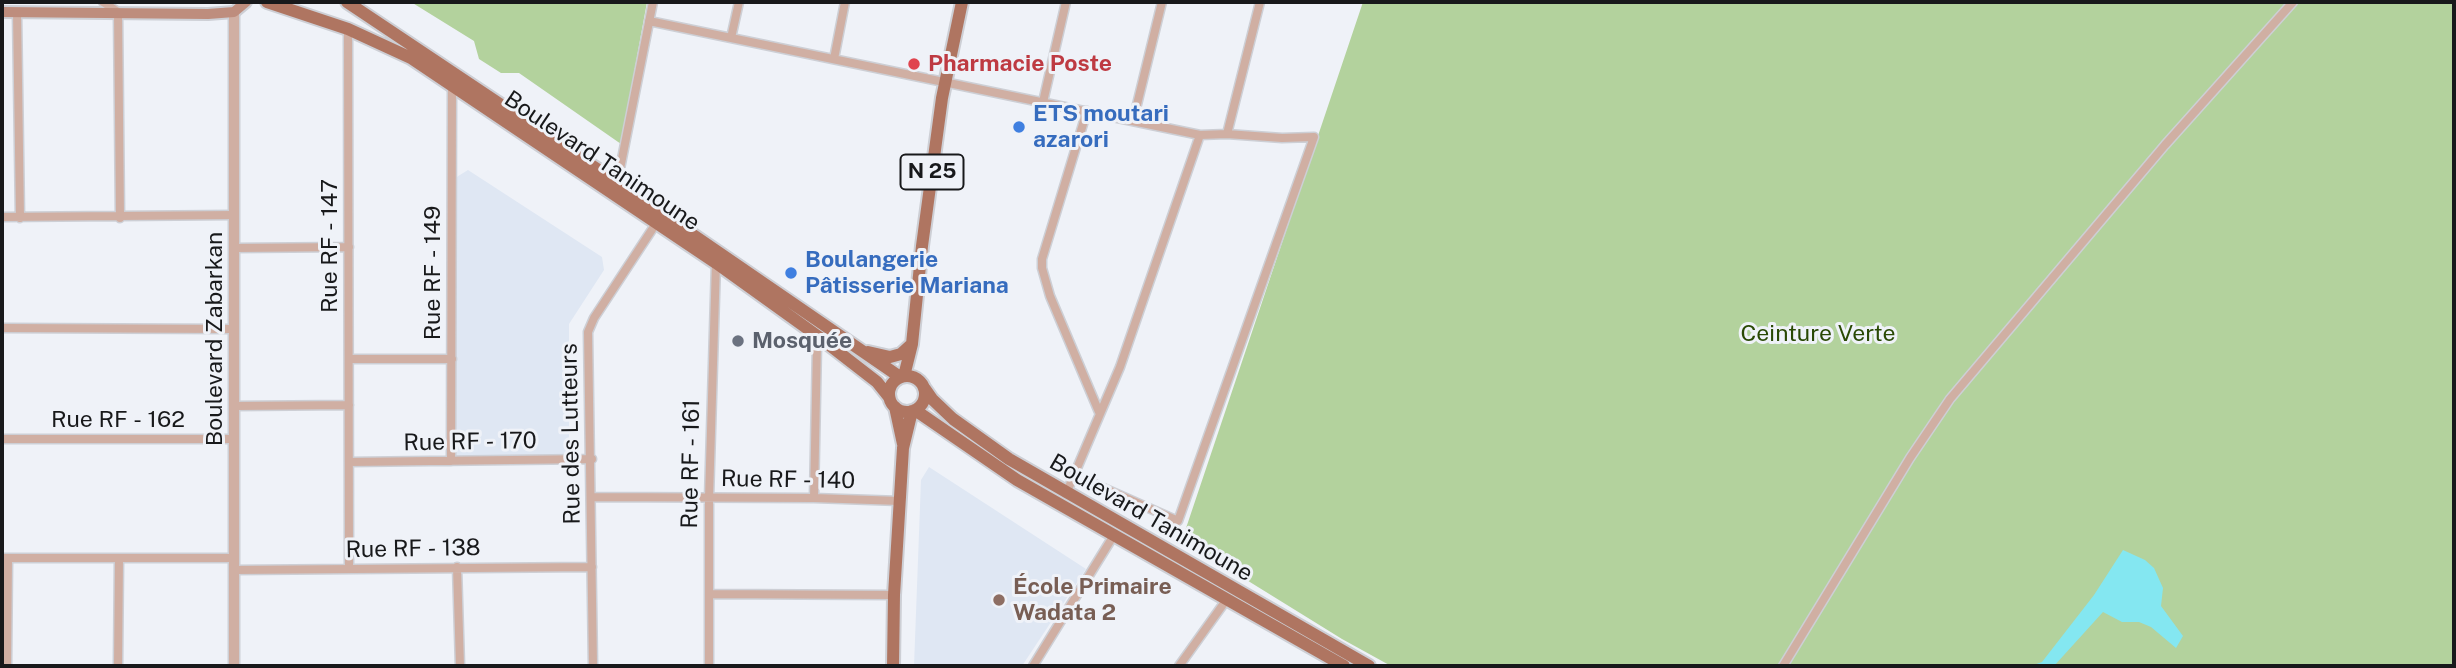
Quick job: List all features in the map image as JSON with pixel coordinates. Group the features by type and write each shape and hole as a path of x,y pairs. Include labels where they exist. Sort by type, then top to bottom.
{"main road":[{"path":"2,12 234,12 246,2"},
{"name":"Boulevard Tanimoune","path":"267,2 348,29 397,50 452,85 657,222 819,337 877,382 892,402"},
{"name":"Boulevard Tanimoune","path":"347,2 902,377"},
{"name":"N 25","path":"912,344 922,246 945,82 962,2"},
{"path":"856,348 890,357 901,354 912,344"},
{"path":"902,377 912,344"},
{"path":"893,666 894,595 903,448 914,411 923,401 923,386 912,344"},
{"path":"903,448 890,386 902,377 913,376 923,386"},
{"name":"Boulevard Tanimoune","path":"923,386 934,402 985,443 1304,636 1325,662 1343,666"},
{"path":"892,402 902,411 914,411"},
{"name":"Boulevard Tanimoune","path":"914,411 1017,480 1114,535 1227,598 1369,666"}],"street":[{"path":"103,2 118,12 120,218"},
{"path":"617,184 653,2"},
{"path":"732,38 739,2"},
{"path":"834,59 845,2"},
{"path":"1043,102 1066,2"},
{"path":"1133,121 1162,2"},
{"path":"1227,134 1260,2"},
{"path":"1783,666 1910,458 1950,399 2165,145 2293,2"},
{"path":"18,12 20,218"},
{"name":"Boulevard Zabarkan","path":"234,12 234,666"},
{"path":"649,21 1200,135 1314,137 1178,521 1074,475"},
{"name":"Rue RF - 147","path":"348,29 349,569"},
{"name":"Rue RF - 149","path":"451,461 452,85"},
{"path":"1087,111 1042,259 1042,268 1050,296 1099,412"},
{"path":"1066,494 1120,367 1200,135"},
{"path":"2,217 234,215"},
{"name":"Rue des Lutteurs","path":"593,666 588,332 590,324 657,222"},
{"path":"234,248 349,247"},
{"name":"Rue RF - 161","path":"709,666 709,498 716,263"},
{"path":"2,328 234,329"},
{"path":"814,498 819,337"},
{"path":"349,359 452,359"},
{"path":"234,406 349,405"},
{"name":"Rue RF - 162","path":"2,439 234,439"},
{"name":"Rue RF - 170","path":"349,462 592,459"},
{"name":"Rue RF - 140","path":"592,497 900,501"},
{"path":"1033,666 1114,535"},
{"path":"7,666 5,558 234,558"},
{"path":"118,666 119,558"},
{"name":"Rue RF - 138","path":"234,570 592,567"},
{"path":"457,568 460,666"},
{"path":"709,594 894,595"},
{"path":"1179,666 1227,598"}],"shaded area":[{"path":"468,170 602,257 604,270 569,324 569,456 455,457 455,178"},
{"name":"École Primaire Wadata 2","path":"929,467 1086,569 1022,666 914,666 921,480"}],"green space":[{"path":"411,2 647,2 621,144 519,73 501,73 479,59 474,41"},
{"name":"Ceinture Verte","path":"1363,2 2454,2 2454,666 1391,666 1342,639 1182,540"}],"water":[{"path":"2123,550 2145,560 2154,568 2163,588 2161,606 2183,636 2176,648 2151,627 2139,622 2122,622 2103,612 2054,666 2031,666 2042,662 2094,595"}],"place":[{"name":"Pharmacie Poste","path":"914,64"},
{"name":"ETS moutari azarori","path":"1019,127"},
{"name":"Boulangerie Pâtisserie Mariana","path":"791,273"},
{"name":"Mosquée","path":"738,341"},
{"name":"École Primaire Wadata 2","path":"999,600"}]}
